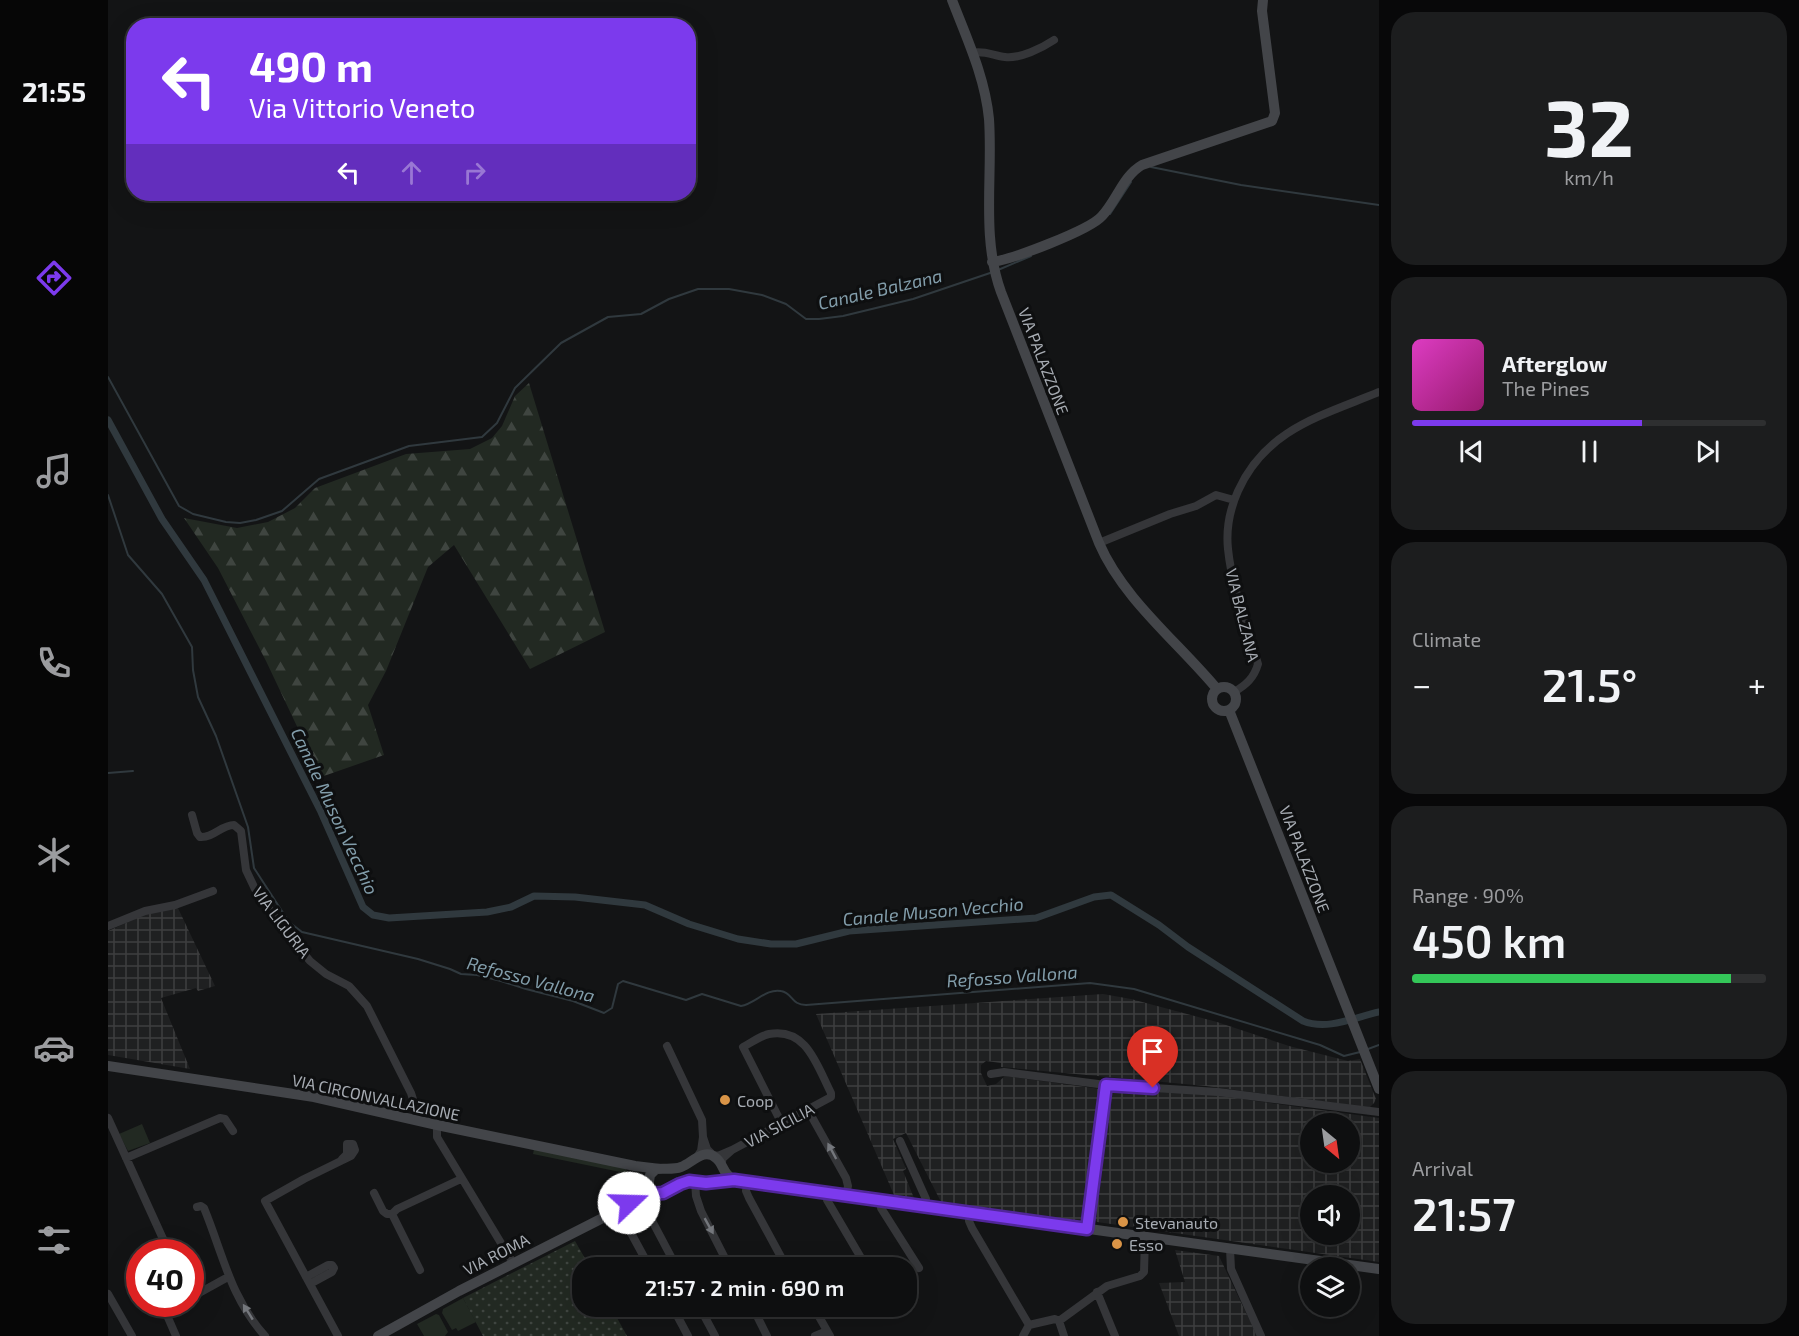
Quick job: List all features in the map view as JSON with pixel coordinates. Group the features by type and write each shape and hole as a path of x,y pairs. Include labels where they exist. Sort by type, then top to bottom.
{"street":[{"name":"VIA PALAZZONE","path":"952,0 984,82 989,119 993,269 1099,543 1120,580 1217,689 1212,695 1213,705 1219,710 1229,710 1379,1089"},
{"path":"993,269 1012,258 1090,226 1100,219 1126,180 1142,165 1272,121 1275,113 1262,11 1263,0"},
{"path":"972,53 979,51 1008,58 1047,45 1054,40"},
{"name":"VIA BALZANA","path":"1234,692 1254,676 1258,664 1233,579 1228,547 1230,516 1242,482 1273,442 1301,424 1379,392"},
{"path":"1099,543 1196,506 1216,495 1234,500"},
{"path":"1217,689 1224,687 1234,692 1236,702 1229,710"},
{"name":"VIA LIGURIA","path":"192,815 200,837 216,834 228,825 234,825 241,831 246,870 255,889 310,961 326,974 348,986 367,1006 411,1092 416,1109 415,1119"},
{"path":"108,926 145,911 175,905 213,891"},
{"name":"VIA SICILIA","path":"713,1155 718,1156 732,1150 782,1124 831,1097 806,1044 783,1034 767,1035 744,1047 782,1124"},
{"path":"667,1046 702,1120 701,1150 694,1160"},
{"name":"VIA CIRCONVALLAZIONE","path":"108,1066 314,1097 437,1125 635,1166 660,1169"},
{"path":"991,1074 1004,1072 1106,1085 1218,1092 1379,1112"},
{"path":"1087,1229 1106,1085"},
{"path":"808,1110 846,1178 848,1186 846,1195"},
{"path":"108,1118 164,1239"},
{"path":"126,1158 220,1118 225,1119 233,1131"},
{"path":"437,1125 437,1137 513,1263"},
{"path":"703,1137 707,1149 718,1160 727,1176 734,1180"},
{"path":"900,1141 926,1199 924,1206"},
{"name":"VIA SICILIA","path":"721,1166 723,1158 732,1150"},
{"path":"660,1169 681,1167 705,1154 713,1155"},
{"path":"338,1336 265,1201 342,1160"},
{"path":"635,1166 646,1175 652,1188 660,1193"},
{"path":"708,1183 717,1180 721,1166"},
{"name":"VIA ROMA","path":"378,1336 635,1200 644,1193 650,1183 652,1172 660,1169"},
{"path":"392,1214 397,1209 462,1179"},
{"name":"VIA ROMA","path":"635,1200 680,1184 695,1181 708,1183 734,1180 1379,1269"},
{"path":"695,1181 696,1196 701,1211 724,1257"},
{"path":"747,1182 746,1191 749,1198 781,1257"},
{"path":"374,1192 383,1211 392,1214"},
{"path":"827,1193 827,1200 861,1257"},
{"path":"635,1200 670,1257"},
{"path":"881,1200 881,1208 919,1268"},
{"path":"197,1207 204,1208 228,1277 251,1318 265,1336"},
{"path":"618,1209 644,1257"},
{"path":"970,1212 969,1221 972,1228 1029,1325"},
{"path":"392,1214 420,1270"},
{"path":"1059,1321 1097,1292 1135,1279 1144,1272 1145,1238"},
{"path":"1230,1250 1231,1269 1261,1336"},
{"path":"204,1290 228,1277"},
{"path":"1097,1292 1115,1336"},
{"path":"108,1294 132,1336"},
{"path":"168,1317 176,1336"},
{"path":"678,1317 688,1336"},
{"path":"705,1317 715,1336"},
{"path":"758,1317 767,1336"},
{"path":"815,1336 829,1334 819,1317"},
{"path":"1023,1336 1029,1325 1054,1319 1059,1321"},
{"path":"1059,1321 1064,1336"}],"shaded area":[{"path":"177,906 215,986 198,991 196,988 161,998 190,1069 108,1055 108,931 153,911"},
{"path":"1103,994 1131,999 1217,1022 1289,1046 1348,1061 1360,1059 1376,1099 1370,1107 1358,1106 1206,1086 1001,1067 1001,1063 986,1061 981,1065 981,1073 987,1086 996,1084 1005,1076 1100,1089 1085,1219 1081,1221 941,1202 906,1133 893,1139 906,1169 903,1171 914,1198 894,1195 816,1014"},
{"path":"1117,1090 1206,1094 1343,1113 1300,1113 1300,1173 1360,1173 1360,1115 1379,1118 1379,1262 1360,1259 1360,1257 1344,1257 1097,1222 1093,1213 1109,1096"},
{"path":"1175,1250 1219,1256 1257,1336 1179,1336 1159,1283 1185,1282"}],"green space":[{"path":"529,383 605,632 530,669 454,545 428,567 386,671 368,705 384,755 321,777 266,661 218,568 184,518 237,528 268,522 295,508 315,488 406,454 470,449 492,438 502,426 515,396"},
{"path":"142,1124 150,1143 128,1151 119,1134"},
{"path":"534,1149 626,1168 627,1172 639,1177 641,1185 629,1195 632,1182 625,1178 625,1173 533,1154"},
{"path":"575,1241 584,1257 572,1257 572,1317 617,1317 627,1336 483,1336 463,1298"},
{"path":"463,1298 476,1322 458,1331 456,1328 452,1330 442,1313 443,1309"},
{"path":"436,1314 439,1315 448,1332 445,1336 424,1336 417,1324"}],"waterway":[{"name":"Canale Balzana","path":"1151,167 1241,185 1379,205"},
{"name":"Canale Balzana","path":"1110,214 1131,182"},
{"name":"Canale Balzana","path":"998,270 1031,256"},
{"name":"Canale Balzana","path":"108,377 179,506 193,514 240,523 282,511 319,479 409,446 482,437 497,423 515,388 561,343 608,317 641,314 669,299 698,289 729,289 762,295 786,304 806,319 819,319 843,316 913,299 993,272"},
{"name":"Canale Muson Vecchio","path":"108,420 162,519 204,580 321,812 363,907 373,915 389,918 487,912 511,907 534,896 575,897 645,905 689,924 738,939 771,944 796,944 849,931 1036,918 1094,897 1111,895 1303,1021 1312,1024 1332,1024 1379,1012"},
{"name":"Refosso Vallona","path":"108,495 128,555 162,594 192,647 198,697 216,736 248,827 254,868 289,922 302,932 418,959 461,974 501,981 573,1001 604,1013 612,1008 618,984 623,981 686,1000 702,994 741,1006 776,991 785,992 797,1003 806,1005 1090,983 1134,989 1320,1045 1344,1056 1360,1052"},
{"path":"108,773 133,771"},
{"name":"Refosso Vallona","path":"1368,1049 1379,1045"}],"place":[{"name":"Coop","path":"725,1100"},
{"name":"Stevanauto","path":"1123,1222"},
{"name":"Esso","path":"1117,1244"}],"route":[{"path":"629,1203 649,1194 663,1193 689,1181 706,1183 734,1180 1087,1229 1106,1085 1153,1088"}]}
